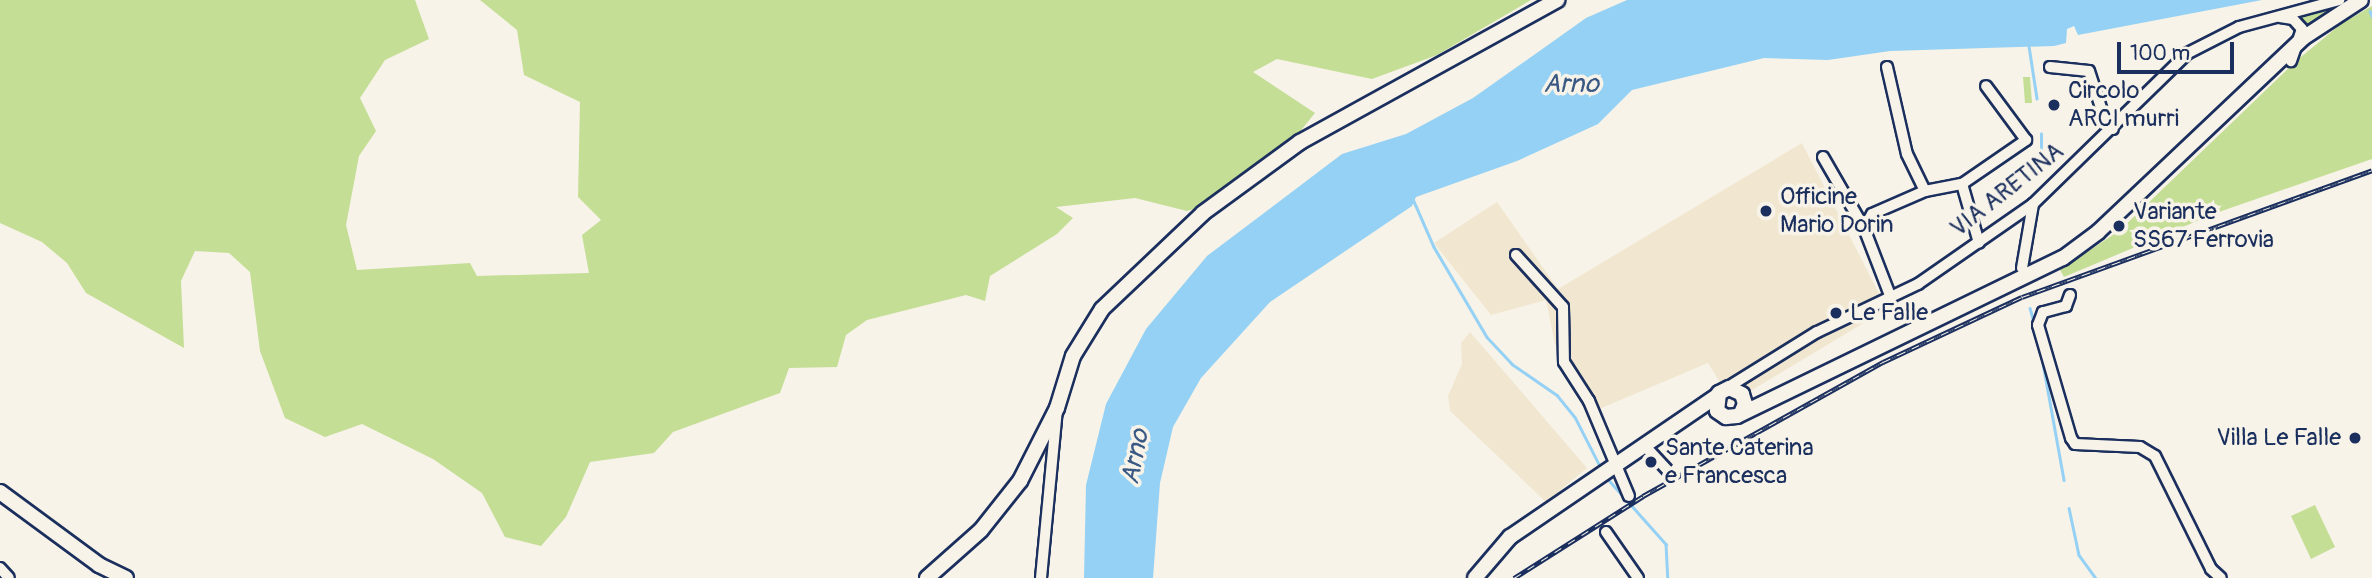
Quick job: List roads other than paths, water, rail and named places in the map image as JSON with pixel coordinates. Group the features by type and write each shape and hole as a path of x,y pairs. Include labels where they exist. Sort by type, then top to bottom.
{"main road":[{"path":"927,578 981,530 1020,481 1057,408 1073,356 1102,309 1203,213 1300,142 1557,0"},
{"path":"2098,232 2303,38 2361,0"},
{"path":"1691,413 1720,414 1731,418 1777,399 2038,272 2131,208 2291,61 2372,2"},
{"path":"1720,414 1721,393 1777,399"},
{"name":"VIA ARETINA","path":"1475,578 1497,546 1581,486 1618,468 1640,448 1721,393"},
{"path":"1741,413 1743,396"},
{"path":"0,492 99,565 126,578"}],"street":[{"name":"VIA ARETINA","path":"1721,393 1745,374 1860,311 1891,298 1979,243 2033,204 2113,129 2188,53 2239,27 2339,0"},
{"path":"2274,17 2297,21 2303,38 2291,61"},
{"path":"1887,67 1907,153 1926,191"},
{"path":"2050,67 2089,71 2105,120 2113,129"},
{"path":"1864,228 1872,214 1926,191 1962,184 2025,140 1986,86"},
{"path":"1823,157 1864,228 1891,298"},
{"path":"1962,184 1979,243"},
{"path":"2022,268 2033,204"},
{"path":"1516,255 1563,307 1564,362 1589,401 1629,495"},
{"path":"1860,311 1879,293 1882,278"},
{"path":"2070,295 2066,306 2043,312 2038,325 2071,438 2075,444 2140,447 2155,456 2211,569 2221,578"},
{"path":"1743,396 1741,381 1745,374"},
{"path":"1041,578 1054,477 1057,408"},
{"path":"1640,448 1667,470"},
{"path":"1606,533 1638,578"},
{"path":"0,568 9,578"}],"water":[{"name":"Arno","path":"1627,0 2262,0 2078,35 2074,26 2067,29 2066,43 2054,46 1890,51 1828,60 1764,58 1632,90 1598,124 1517,161 1416,197 1412,206 1270,302 1201,378 1173,427 1160,483 1153,578 1084,578 1086,485 1106,404 1146,329 1207,256 1342,154 1406,134 1473,98 1586,18"}],"waterway":[{"path":"2370,11 2372,16"},
{"path":"2029,46 2037,98"},
{"path":"2032,174 2041,153 2041,134"},
{"path":"1413,199 1434,247 1487,337 1512,364 1557,395 1575,417 1602,470"},
{"path":"2030,308 2034,322"},
{"path":"2041,352 2064,480"},
{"path":"1607,478 1666,544 1668,578"},
{"path":"2069,508 2079,555 2096,578"}],"railway":[{"path":"1514,578 1643,496 1883,362 2022,297 2372,170"}],"place":[{"name":"Circolo ARCI murri","path":"2054,105"},
{"name":"Officine Mario Dorin","path":"1766,211"},
{"name":"Variante SS67 Ferrovia","path":"2119,226"},
{"name":"Le Falle","path":"1836,313"},
{"name":"Villa Le Falle","path":"2355,438"},
{"name":"Sante Caterina e Francesca","path":"1651,462"}]}
